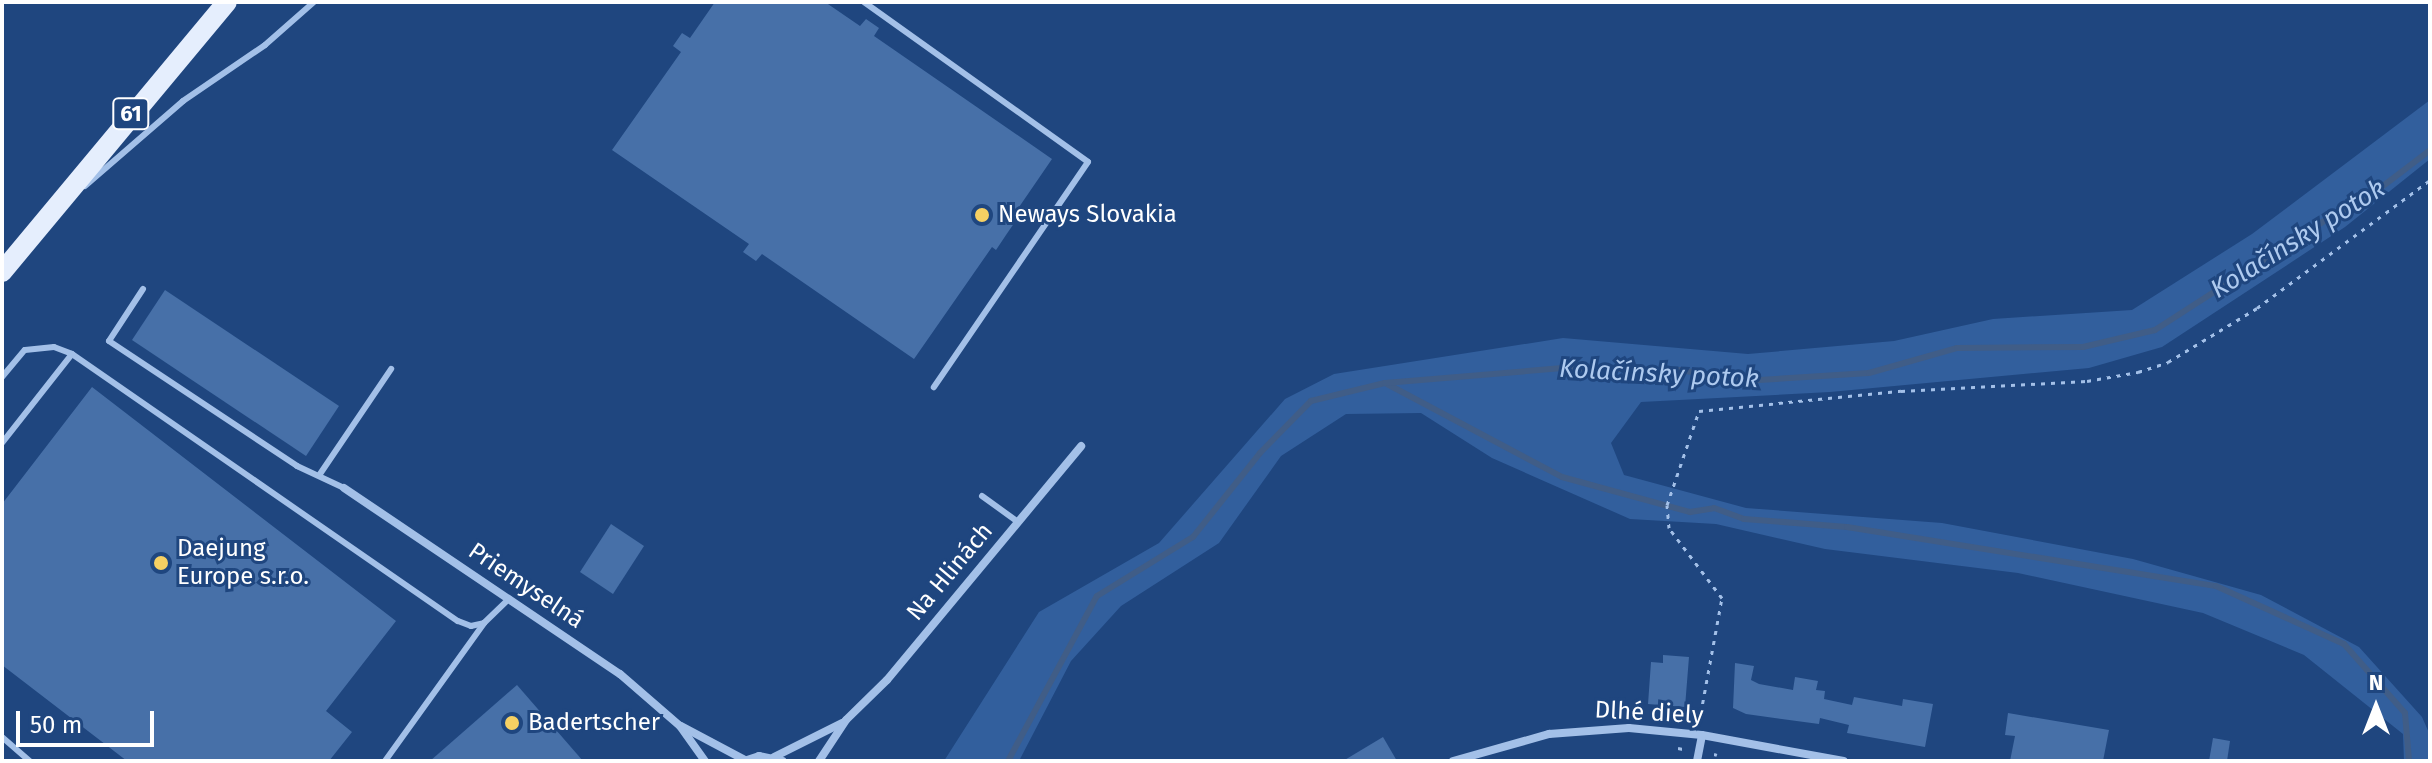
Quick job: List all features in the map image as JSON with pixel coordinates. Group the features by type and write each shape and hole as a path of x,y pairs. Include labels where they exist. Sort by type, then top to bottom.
{"main road":[{"name":"61","path":"2,272 227,2"}],"street":[{"name":"Na Hlinách","path":"819,761 846,720 887,680 1081,446"},
{"name":"Priemyselná","path":"344,488 620,674 680,726 744,760 778,759"},
{"name":"Na Hlinách","path":"778,759 846,720"},
{"name":"Priemyselná","path":"680,726 705,761"},
{"name":"Dlhé diely","path":"1453,761 1518,740 1574,730 1655,729 1699,734 1844,761"},
{"path":"1697,761 1699,734"}],"lane":[{"path":"37,228 183,101 265,45 314,2"},
{"path":"864,2 1088,162 934,387"},
{"path":"143,289 109,341 297,466 320,474 344,488"},
{"path":"2,377 25,350 54,347 72,354 431,604 471,626 484,623"},
{"path":"2,443 72,354"},
{"path":"320,474 391,369"},
{"path":"982,496 1018,522"},
{"path":"385,761 468,652 484,623 509,599"},
{"path":"2,737 30,761"}],"path":[{"path":"1699,734 1722,598 1669,528 1667,505 1699,411 1901,391 2087,381 2138,372 2168,362 2257,308 2430,180"}],"shaded area":[{"path":"2430,100 2430,159 2345,227 2162,347 2089,368 1830,392 1641,402 1611,443 1624,475 1746,508 1942,523 2133,559 2261,595 2359,647 2422,717 2430,735 2430,761 2404,761 2403,734 2304,655 2203,613 2018,573 1825,549 1716,524 1630,519 1492,458 1421,413 1346,414 1281,456 1219,543 1121,606 1071,661 1019,761 944,761 1039,612 1159,543 1285,399 1334,374 1563,338 1748,354 1894,341 1993,319 2132,310 2252,234"}],"building":[{"path":"715,2 825,2 860,26 866,19 879,28 874,36 1052,159 1013,216 1017,219 996,250 992,247 914,359 762,254 756,261 743,252 749,244 612,150 681,52 673,46 682,33 690,38"},
{"path":"165,290 339,406 306,456 132,340"},
{"name":"Daejung Europe s.r.o.","path":"92,387 396,621 326,711 352,732 329,761 127,761 2,665 2,504"},
{"path":"611,524 644,546 613,594 580,572"},
{"path":"1663,655 1689,657 1685,707 1648,704 1651,662 1663,663"},
{"path":"1735,663 1754,666 1751,680 1759,684 1793,690 1795,677 1818,681 1816,690 1825,691 1824,699 1852,705 1854,697 1902,706 1903,699 1933,704 1925,747 1847,733 1849,725 1820,718 1819,724 1746,714 1733,708"},
{"name":"Badertscher","path":"517,685 583,761 430,761"},
{"path":"2008,713 2109,730 2103,761 2010,761 2015,736 2005,735"},
{"path":"1383,737 1397,761 1343,761"},
{"path":"2213,738 2230,741 2227,761 2209,761"}],"waterway":[{"name":"Kolačínsky potok","path":"1008,761 1097,596 1193,537 1260,453 1311,401 1385,383 1562,368 1680,370 1743,381 1869,373 1957,348 2083,347 2155,330 2329,218 2349,212 2430,150"},
{"path":"1387,384 1562,477 1690,512 1714,508 1744,519 1847,527 2216,586 2344,644 2405,713 2409,761"}],"place":[{"name":"Neways Slovakia","path":"982,215"},
{"name":"Daejung Europe s.r.o.","path":"161,563"},
{"name":"Badertscher","path":"512,723"}]}
